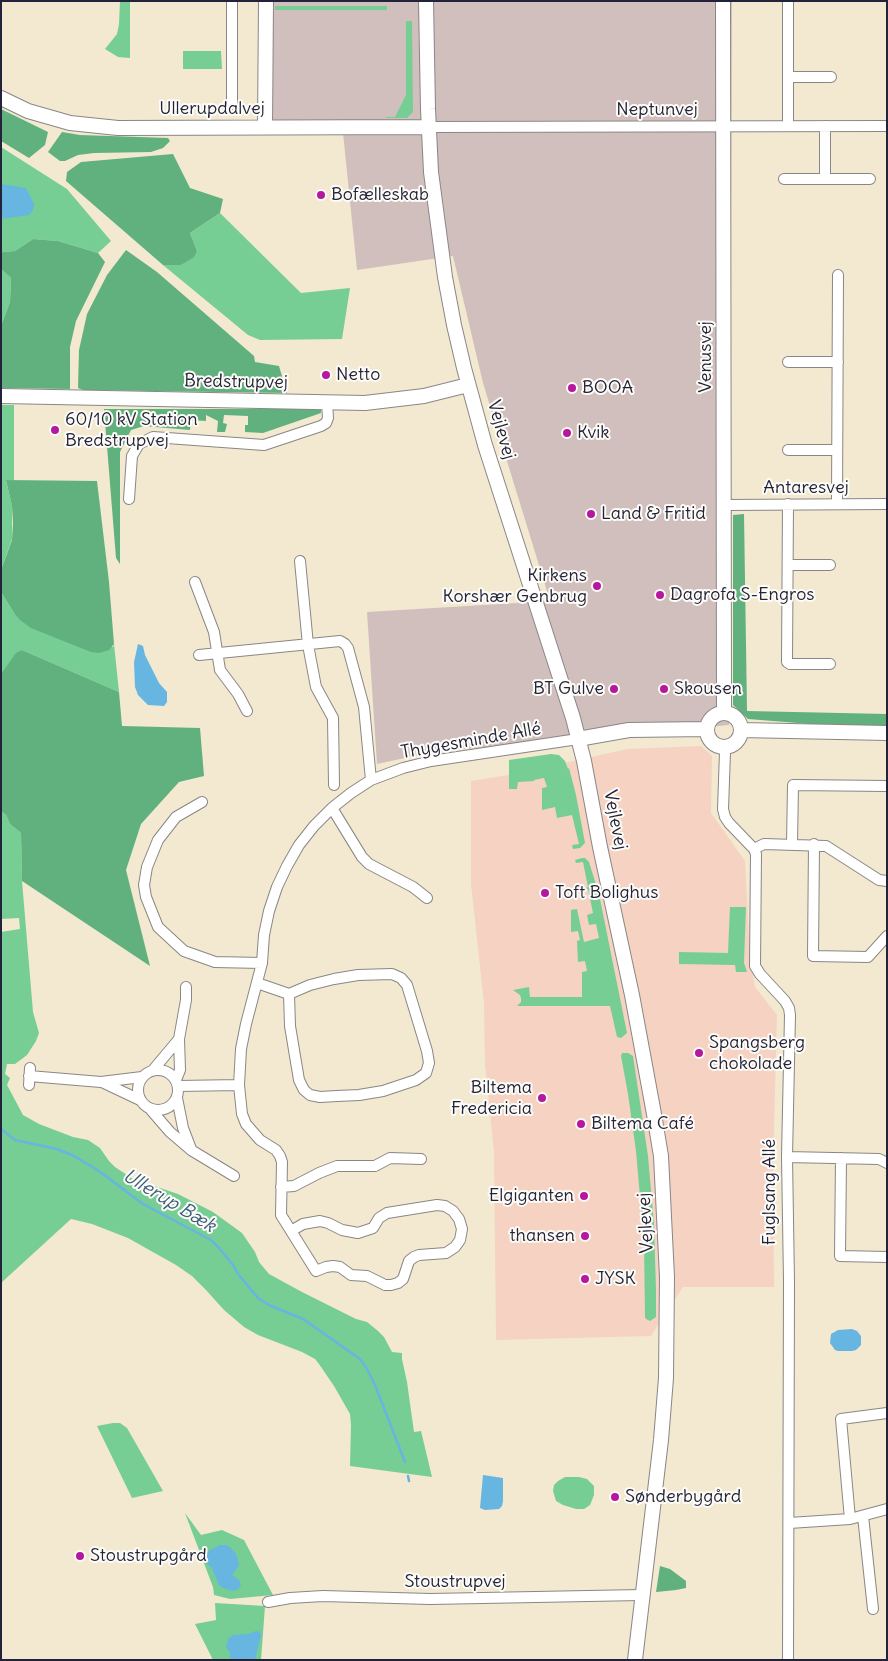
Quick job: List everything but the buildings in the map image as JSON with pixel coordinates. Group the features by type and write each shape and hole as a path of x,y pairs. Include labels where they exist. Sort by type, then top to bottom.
{"street":[{"path":"232,1 232,104"},
{"path":"265,127 266,1"},
{"name":"Vejlevej","path":"426,1 428,127 431,172 445,277 454,325 485,445 573,718 584,761 661,1156 668,1304 666,1378 635,1660"},
{"name":"Venusvej","path":"723,1 724,713"},
{"path":"788,1 788,126"},
{"path":"788,76 831,77"},
{"name":"Ullerupdalvej","path":"1,98 28,111 70,123 118,128 428,127"},
{"path":"825,126 825,179"},
{"name":"Neptunvej","path":"428,127 887,126"},
{"path":"784,179 870,179"},
{"path":"837,504 838,275"},
{"path":"788,362 838,362"},
{"name":"Bredstrupvej","path":"1,396 383,402 432,394 468,385"},
{"path":"129,499 132,456 139,444 152,437 264,445 326,423 328,418 327,402"},
{"path":"788,450 837,450"},
{"path":"788,504 788,664 830,664"},
{"name":"Antaresvej","path":"725,505 887,504"},
{"path":"300,561 308,645 316,687 333,718 334,785"},
{"path":"788,565 830,565"},
{"path":"195,582 214,632 220,670 238,694 247,711"},
{"path":"199,655 340,642 345,644 348,648 364,707 371,780"},
{"path":"724,713 736,718 741,730 740,736 734,744 725,750 710,740 707,729 710,720 714,716 724,713"},
{"path":"578,739 629,730 707,729"},
{"path":"741,730 887,733"},
{"name":"Thygesminde Allé","path":"291,1231 304,1224 320,1221 342,1230 358,1233 373,1228 380,1218 387,1213 437,1205 445,1206 453,1211 459,1219 462,1229 460,1240 455,1247 446,1253 414,1257 410,1261 403,1279 391,1285 367,1276 351,1275 333,1266 326,1266 316,1271 291,1231 281,1215 282,1162 276,1150 260,1140 246,1124 241,1109 239,1085 241,1049 262,963 268,919 277,887 287,866 314,826 332,808 371,780 403,768 431,761 578,739"},
{"path":"725,750 723,809 725,817 729,824 754,849 764,844 814,844 826,846 880,880 887,881"},
{"path":"792,844 793,786 887,786"},
{"path":"202,802 176,817 158,840 147,867 144,884 146,897 158,927 184,951 215,962 262,963"},
{"path":"332,808 362,857 369,864 413,887 427,898"},
{"path":"814,844 813,956 868,957 887,936"},
{"name":"Fuglsang Allé","path":"754,849 756,854 755,966 785,1001 790,1015 787,1157 789,1281 788,1660"},
{"path":"256,983 289,994 326,981 358,975 392,974 401,978 407,985 427,1051 429,1063 426,1073 416,1080 359,1095 320,1097 310,1095 304,1090 299,1080 290,1026 289,994"},
{"path":"186,987 186,1000 179,1039 180,1070 177,1083 177,1098 183,1128 191,1150"},
{"path":"29,1076 101,1082 142,1077 153,1070 179,1039"},
{"path":"153,1070 166,1071 177,1083 239,1085"},
{"path":"140,1100 138,1088 142,1077"},
{"path":"101,1082 140,1100 170,1132 191,1150 234,1176"},
{"path":"151,1110 159,1111 166,1109 173,1105 177,1098"},
{"path":"787,1157 879,1159 887,1163"},
{"path":"281,1187 294,1186 318,1173 337,1166 376,1166 390,1158 421,1159"},
{"path":"841,1158 840,1256 887,1257"},
{"path":"850,1519 841,1419 887,1413"},
{"path":"789,1523 850,1519 887,1509"},
{"path":"863,1516 873,1609"},
{"name":"Stoustrupvej","path":"268,1602 290,1598 322,1596 430,1599 642,1595"}],"shaded area":[{"path":"273,1 732,1 729,725 433,752 377,764 367,612 550,601 483,383 453,256 357,270 342,123 272,122"},
{"path":"701,746 712,756 711,813 745,861 750,958 755,987 777,1015 773,1166 774,1287 683,1287 651,1336 496,1340 494,1152 485,1064 484,1003 471,884 471,781 515,774 627,749"}],"green space":[{"path":"120,1 130,1 130,58 118,57 105,49 117,34"},
{"path":"275,6 387,6 387,10 275,10"},
{"path":"407,21 412,21 413,112 407,118 386,118 395,117 406,95"},
{"path":"183,51 221,51 222,69 183,69"},
{"path":"1,109 48,132 45,145 29,158 1,141"},
{"path":"62,132 80,135 168,138 170,141 163,148 151,152 94,153 78,155 65,161 60,161 48,152"},
{"path":"1,147 67,189 111,241 98,253 58,241 33,239 15,251 3,252 1,254"},
{"path":"173,154 190,188 223,199 220,213 190,233 197,251 194,257 181,265 163,265 66,181 67,172 81,162"},
{"path":"220,213 301,293 350,288 342,339 260,340 248,335 163,265 181,265 197,251 190,233"},
{"path":"33,239 58,241 98,253 105,262 76,321 70,347 70,389 1,388 1,326 10,302 11,278 1,269 1,254 3,252 15,251"},
{"path":"126,250 157,272 254,356 255,362 279,366 287,393 83,390 78,388 79,350 87,314 107,275"},
{"path":"1,269 11,278 10,302 1,326"},
{"path":"1,405 14,405 14,480 6,480 12,506 12,539 1,570"},
{"path":"104,409 321,409 321,413 263,433 245,432 245,425 248,425 248,416 224,415 223,423 227,424 225,432 217,432 218,421 206,415 206,421 191,420 190,430 144,426 131,430 120,452 120,564 116,558"},
{"path":"6,480 97,481 114,644 109,650 99,653 91,652 31,628 14,613 1,592 1,570 12,540 13,523 12,506"},
{"path":"744,514 747,711 887,714 887,726 835,726 748,719 733,705 733,515"},
{"path":"1,592 14,613 113,647 114,644 119,692 22,650 1,674"},
{"path":"22,650 119,692 122,726 200,728 204,776 179,782 141,824 126,870 150,966 22,881 21,833 10,824 6,815 1,811 1,674 16,653"},
{"path":"551,754 559,755 569,768 585,843 580,848 573,849 572,845 579,844 572,815 557,818 555,807 542,810 542,788 547,787 544,778 518,782 517,789 509,789 509,760"},
{"path":"1,811 6,815 10,824 21,833 22,881 33,1012 39,1033 27,1055 15,1064 7,1064 5,1074 10,1078 7,1085 23,1115 39,1124 73,1137 88,1140 100,1148 115,1167 133,1179 178,1194 213,1212 242,1233 255,1252 259,1262 269,1274 356,1319 367,1322 378,1331 384,1337 392,1352 402,1353 414,1432 421,1431 432,1477 350,1466 350,1414 334,1386 315,1359 258,1335 244,1327 224,1310 192,1276 128,1238 92,1224 71,1219 1,1283 1,932 20,929 19,918 1,919"},
{"path":"582,858 589,862 599,894 627,1033 621,1038 617,1037 610,1006 517,1006 521,1002 521,998 513,990 529,987 530,997 582,997 582,972 587,971 585,961 578,962 577,941 580,940 578,931 571,932 571,910 577,909 584,942 599,938 596,924 589,925 587,915 593,913 588,889 581,889 588,887 583,862 576,863 575,860"},
{"path":"730,907 746,907 744,963 747,972 736,972 735,965 679,964 679,952 728,953"},
{"path":"622,1053 628,1053 633,1056 648,1156 654,1224 656,1290 656,1317 650,1321 645,1317 644,1242 636,1151"},
{"path":"120,1423 127,1428 163,1491 132,1498 97,1426"},
{"path":"565,1477 587,1479 594,1486 594,1495 590,1505 584,1509 576,1509 556,1501 553,1491 554,1485"},
{"path":"185,1513 201,1535 222,1530 244,1540 273,1595 230,1599 214,1595 213,1587"},
{"path":"660,1566 670,1569 686,1581 686,1588 656,1592"},
{"path":"215,1603 265,1606 261,1660 213,1660 195,1624 216,1620"}],"water":[{"path":"1,184 26,188 34,204 33,210 29,215 1,219"},
{"path":"138,644 143,646 145,655 159,683 167,692 167,702 164,706 148,705 138,695 135,687 134,662"},
{"path":"852,1329 861,1336 861,1345 852,1351 835,1350 830,1343 831,1334 838,1330"},
{"path":"483,1475 503,1478 503,1501 499,1509 485,1510 480,1508"},
{"path":"220,1545 227,1545 231,1548 236,1554 239,1563 232,1575 239,1580 241,1585 233,1591 219,1585 212,1568 205,1562 205,1553"},
{"path":"256,1631 260,1632 261,1635 255,1660 230,1660 230,1653 226,1647 228,1639 233,1635 248,1634"}],"waterway":[{"name":"Ullerup Bæk","path":"1,1129 15,1140 57,1149 74,1156 99,1171 143,1204 211,1240 258,1298 269,1305 303,1319 360,1359 375,1385 405,1462"},
{"name":"Ullerup Bæk","path":"408,1476 409,1481"}],"place":[{"name":"Bofælleskab","path":"321,195"},
{"name":"Netto","path":"326,375"},
{"name":"BOOA","path":"572,388"},
{"name":"60/10 kV Station Bredstrupvej","path":"55,430"},
{"name":"Kvik","path":"567,433"},
{"name":"Land & Fritid","path":"591,514"},
{"name":"Kirkens Korshær Genbrug","path":"597,586"},
{"name":"Dagrofa S-Engros","path":"660,595"},
{"name":"BT Gulve","path":"614,689"},
{"name":"Skousen","path":"664,689"},
{"name":"Toft Bolighus","path":"545,893"},
{"name":"Spangsberg chokolade","path":"699,1053"},
{"name":"Biltema Fredericia","path":"542,1098"},
{"name":"Biltema Café","path":"581,1124"},
{"name":"Elgiganten","path":"584,1196"},
{"name":"thansen","path":"585,1236"},
{"name":"JYSK","path":"585,1279"},
{"name":"Sønderbygård","path":"615,1497"},
{"name":"Stoustrupgård","path":"80,1556"}]}
